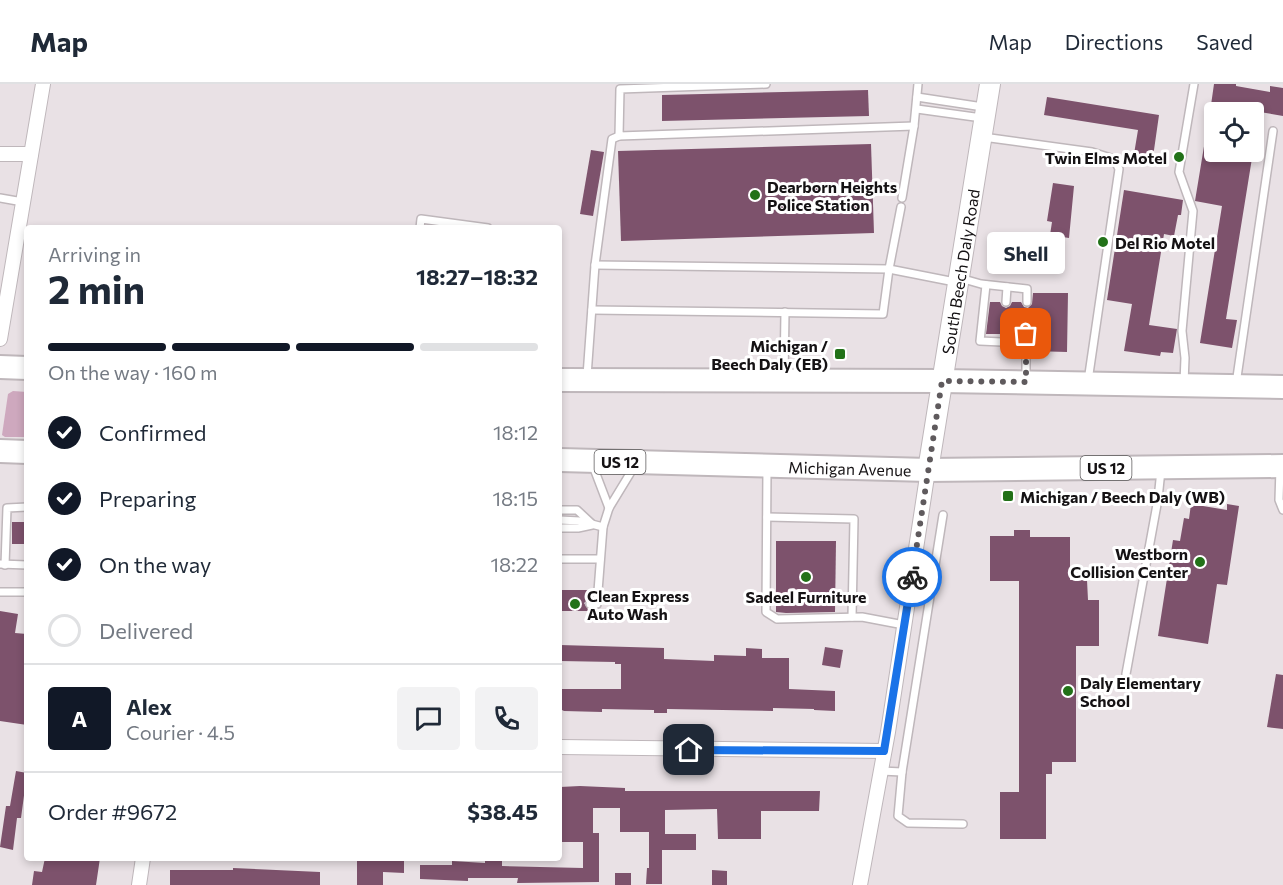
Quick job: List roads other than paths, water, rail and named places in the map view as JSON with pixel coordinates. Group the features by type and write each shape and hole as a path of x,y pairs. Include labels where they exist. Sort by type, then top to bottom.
{"main road":[{"name":"South Beech Daly Road","path":"928,470 990,84"},
{"path":"0,368 24,368"},
{"path":"562,380 942,381 1283,387"},
{"path":"0,451 24,452"},
{"name":"Michigan Avenue","path":"562,460 928,470 1281,466"}],"street":[{"path":"0,339 43,84"},
{"path":"0,154 31,154"},
{"name":"South Beech Daly Road","path":"860,885 884,751 928,470"},
{"path":"562,747 884,751"},
{"path":"139,885 143,861"}],"lane":[{"path":"619,136 620,88 766,84"},
{"path":"902,198 917,109 918,84"},
{"path":"1184,385 1185,358 1182,331 1193,211 1179,172 1194,84"},
{"path":"917,97 984,121 1114,159 1119,169 1088,383"},
{"path":"917,109 984,121"},
{"path":"587,380 595,265 612,139 619,136 914,126"},
{"path":"1236,386 1273,131"},
{"path":"0,198 23,202"},
{"path":"592,310 884,314 889,268 901,207"},
{"path":"420,225 421,219 466,225"},
{"path":"595,265 889,268 986,285 1027,289 1027,302"},
{"path":"986,285 980,341 1008,338 1026,343"},
{"path":"1006,302 1007,287"},
{"path":"784,381 785,312"},
{"path":"1026,334 1026,382"},
{"path":"591,461 609,508"},
{"path":"590,604 597,604 603,527 609,508 637,462"},
{"path":"766,466 766,612 777,619 862,617 904,624"},
{"path":"1281,466 1279,500 1283,510"},
{"path":"1126,674 1158,499 1161,467"},
{"path":"24,507 7,508 2,565 24,565"},
{"path":"562,510 577,510 592,525"},
{"path":"943,515 902,772 898,816 908,823 963,824"},
{"path":"767,517 854,519 852,617"},
{"path":"562,520 580,521 603,527"},
{"path":"562,528 592,525"},
{"path":"562,559 600,559"},
{"path":"911,583 933,587"},
{"path":"0,592 24,592"},
{"path":"880,771 902,772"}],"place":[{"name":"Twin Elms Motel","path":"1179,157"},
{"name":"Dearborn Heights Police Station","path":"755,195"},
{"name":"Del Rio Motel","path":"1103,242"},
{"name":"Shell","path":"1026,334"},
{"name":"Michigan / Beech Daly (EB)","path":"840,354"},
{"name":"Michigan / Beech Daly (WB)","path":"1008,496"},
{"name":"Westborn Collision Center","path":"1200,562"},
{"name":"Sadeel Furniture","path":"806,577"},
{"name":"Clean Express Auto Wash","path":"575,604"},
{"name":"Daly Elementary School","path":"1068,691"}]}
